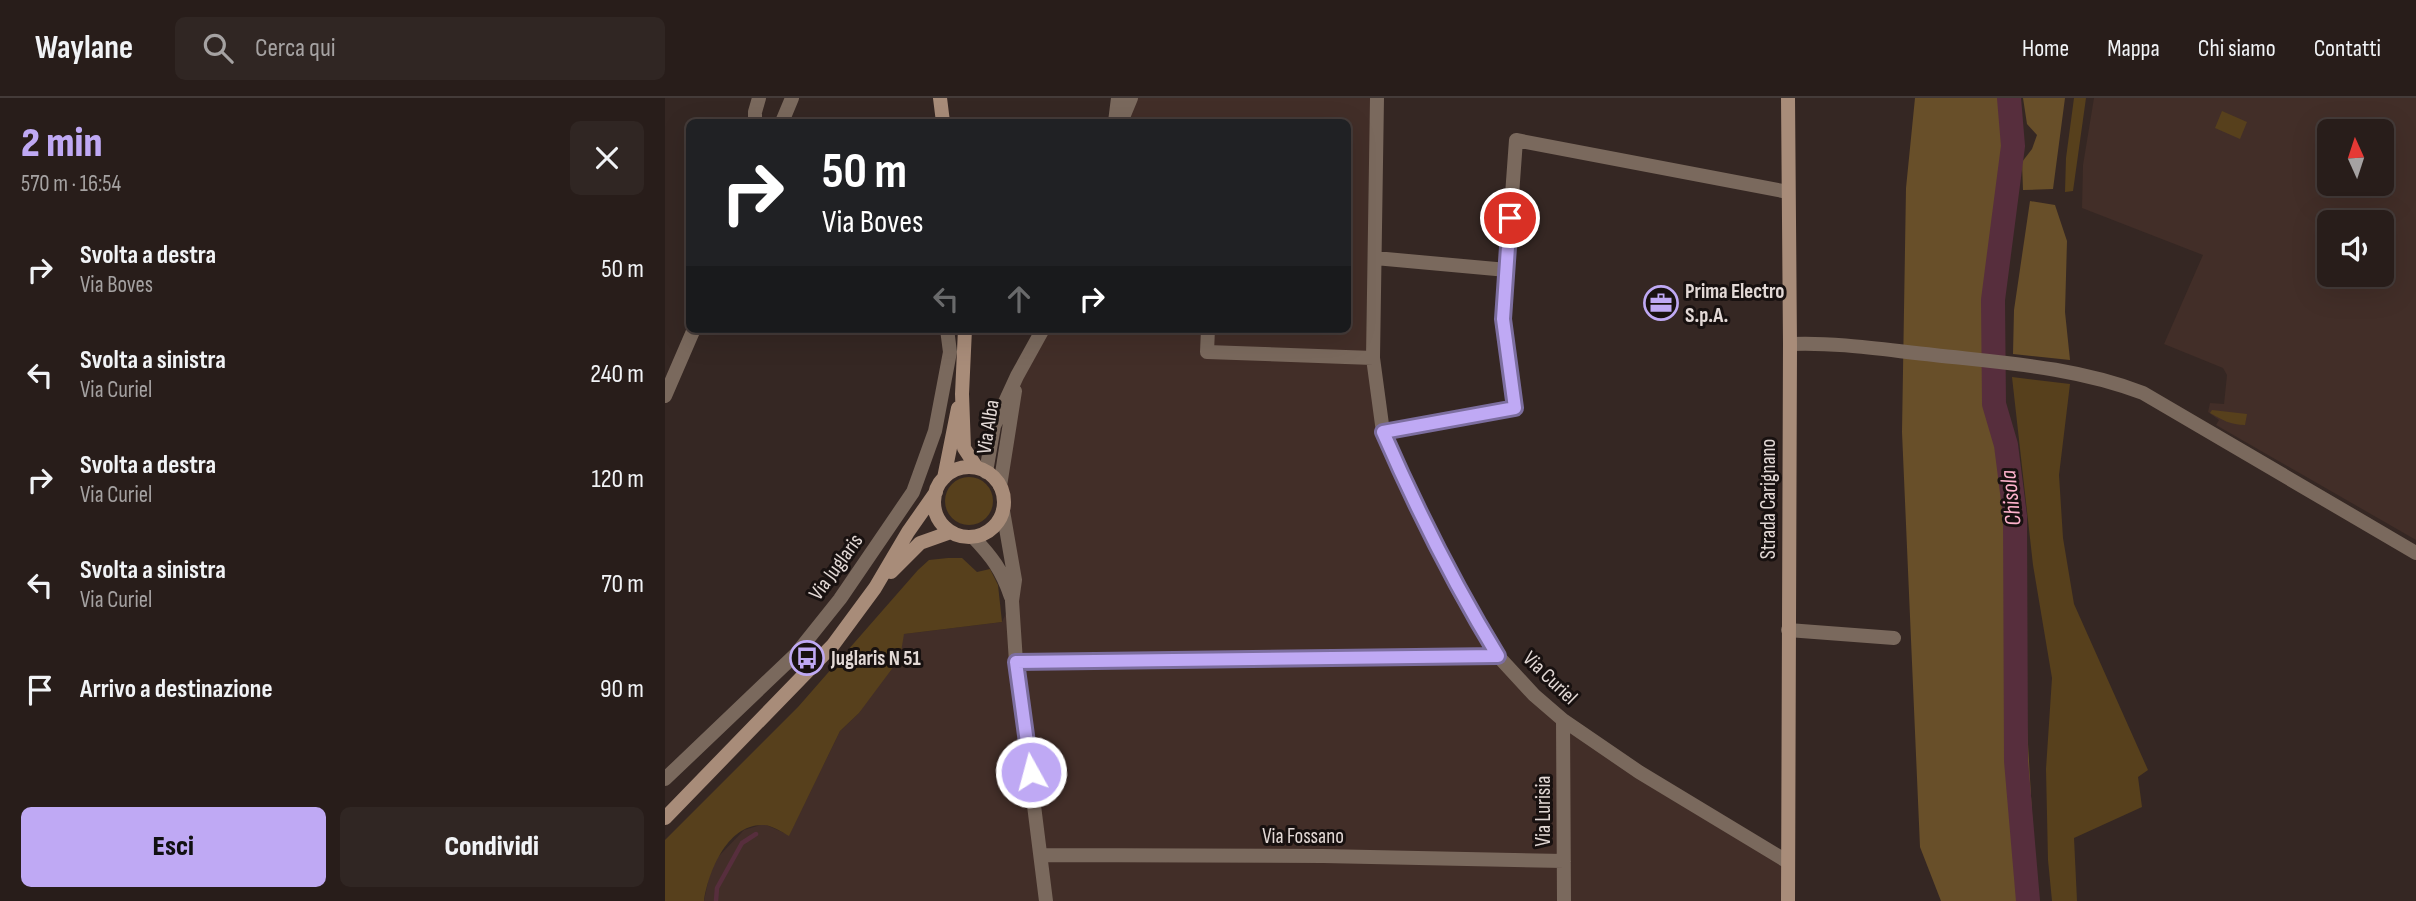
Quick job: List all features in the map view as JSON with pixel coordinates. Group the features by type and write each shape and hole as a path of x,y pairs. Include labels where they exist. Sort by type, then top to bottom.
{"street":[{"path":"755,119 759,98"},
{"path":"783,119 792,98"},
{"path":"940,98 943,119"},
{"path":"1115,119 1118,98"},
{"path":"1122,119 1131,98"},
{"name":"Via Curiel","path":"1377,98 1373,358 1383,432 1431,538 1461,595 1498,656 1534,695 1563,720 1639,772 1788,862"},
{"name":"Strada Carignano","path":"1788,98 1789,901"},
{"path":"1383,432 1515,408 1503,319 1516,140 1788,192"},
{"path":"1375,258 1507,270"},
{"path":"665,396 692,333"},
{"name":"Via Juglaris","path":"665,779 796,654 840,598 913,492 935,431 950,352 948,333"},
{"path":"965,333 962,394 964,448 982,470 1000,485 1003,494 1003,511 1015,580 1012,601 1016,662 1046,901"},
{"name":"Via Alba","path":"982,470 994,426 1041,333"},
{"path":"1208,333 1207,352 1373,358"},
{"path":"1790,344 1846,345 2057,369 2104,379 2143,393 2416,553"},
{"name":"Via Alba","path":"1000,485 1017,376"},
{"path":"962,394 944,478 936,492 934,504 943,525 951,532 973,537 992,557 1003,573 1012,601"},
{"path":"944,478 959,469 982,470"},
{"name":"Via Juglaris","path":"668,808 833,645 876,588 908,532 936,492"},
{"path":"973,537 992,528 1003,511"},
{"name":"Via Juglaris","path":"876,588 920,544 951,532"},
{"path":"1788,630 1895,638"},
{"path":"1016,662 1498,656"},
{"name":"Via Lurisia","path":"1563,720 1564,901"},
{"name":"Via Fossano","path":"1042,855 1323,856 1564,861"}],"shaded area":[{"path":"1131,98 1377,98 1373,358 1383,432 1461,595 1534,695 1788,862 1788,901 704,901 710,872 717,858 744,830 764,824 789,835 840,731 859,713 904,634 1002,622 1012,601 1004,502 1000,486 1017,376 1041,333 1351,333 1351,119 1122,119"},
{"path":"1915,98 2009,98 2013,146 1993,300 1994,404 2015,516 2037,901 1941,901 1920,847 1902,432 1906,188"},
{"path":"2023,98 2065,98 2053,189 2023,190 2022,162 2032,149 2037,135 2027,124"},
{"path":"2074,98 2086,98 2073,191 2065,192 2066,158"},
{"path":"2094,98 2416,98 2416,540 2216,425 2219,420 2208,412 2210,403 2224,404 2227,375 2223,368 2164,344 2203,255 2082,208 2083,165"},
{"path":"2222,111 2247,122 2240,139 2215,128"},
{"path":"2030,201 2055,205 2067,241 2065,312 2070,360 2013,354 2014,310"},
{"path":"2012,377 2070,384 2059,475 2063,538 2074,604 2148,770 2138,777 2142,807 2074,838 2077,901 2052,901 2048,860 2046,769 2052,678 2033,565"},
{"path":"2212,410 2247,414 2245,425 2223,420 2210,413"},
{"path":"969,477 986,484 993,501 986,518 969,525 952,518 945,501 952,484"},
{"path":"962,558 977,572 990,569 998,585 1002,622 904,634 900,658 859,713 840,731 789,836 764,825 740,832 730,841 715,864 704,901 665,901 665,840 798,707 918,570 929,560"}],"waterway":[{"name":"Chisola","path":"2009,98 2013,146 1993,300 1994,404 2006,445 2015,516 2016,761 2028,901"},
{"path":"716,901 717,888 742,843 756,834"}],"place":[{"name":"Prima Electro S.p.A.","path":"1661,303"},
{"name":"Juglaris N 51","path":"807,658"}],"route":[{"path":"1031,772 1016,662 1498,656 1461,595 1420,515 1383,432 1515,408 1503,319 1510,218"}]}
